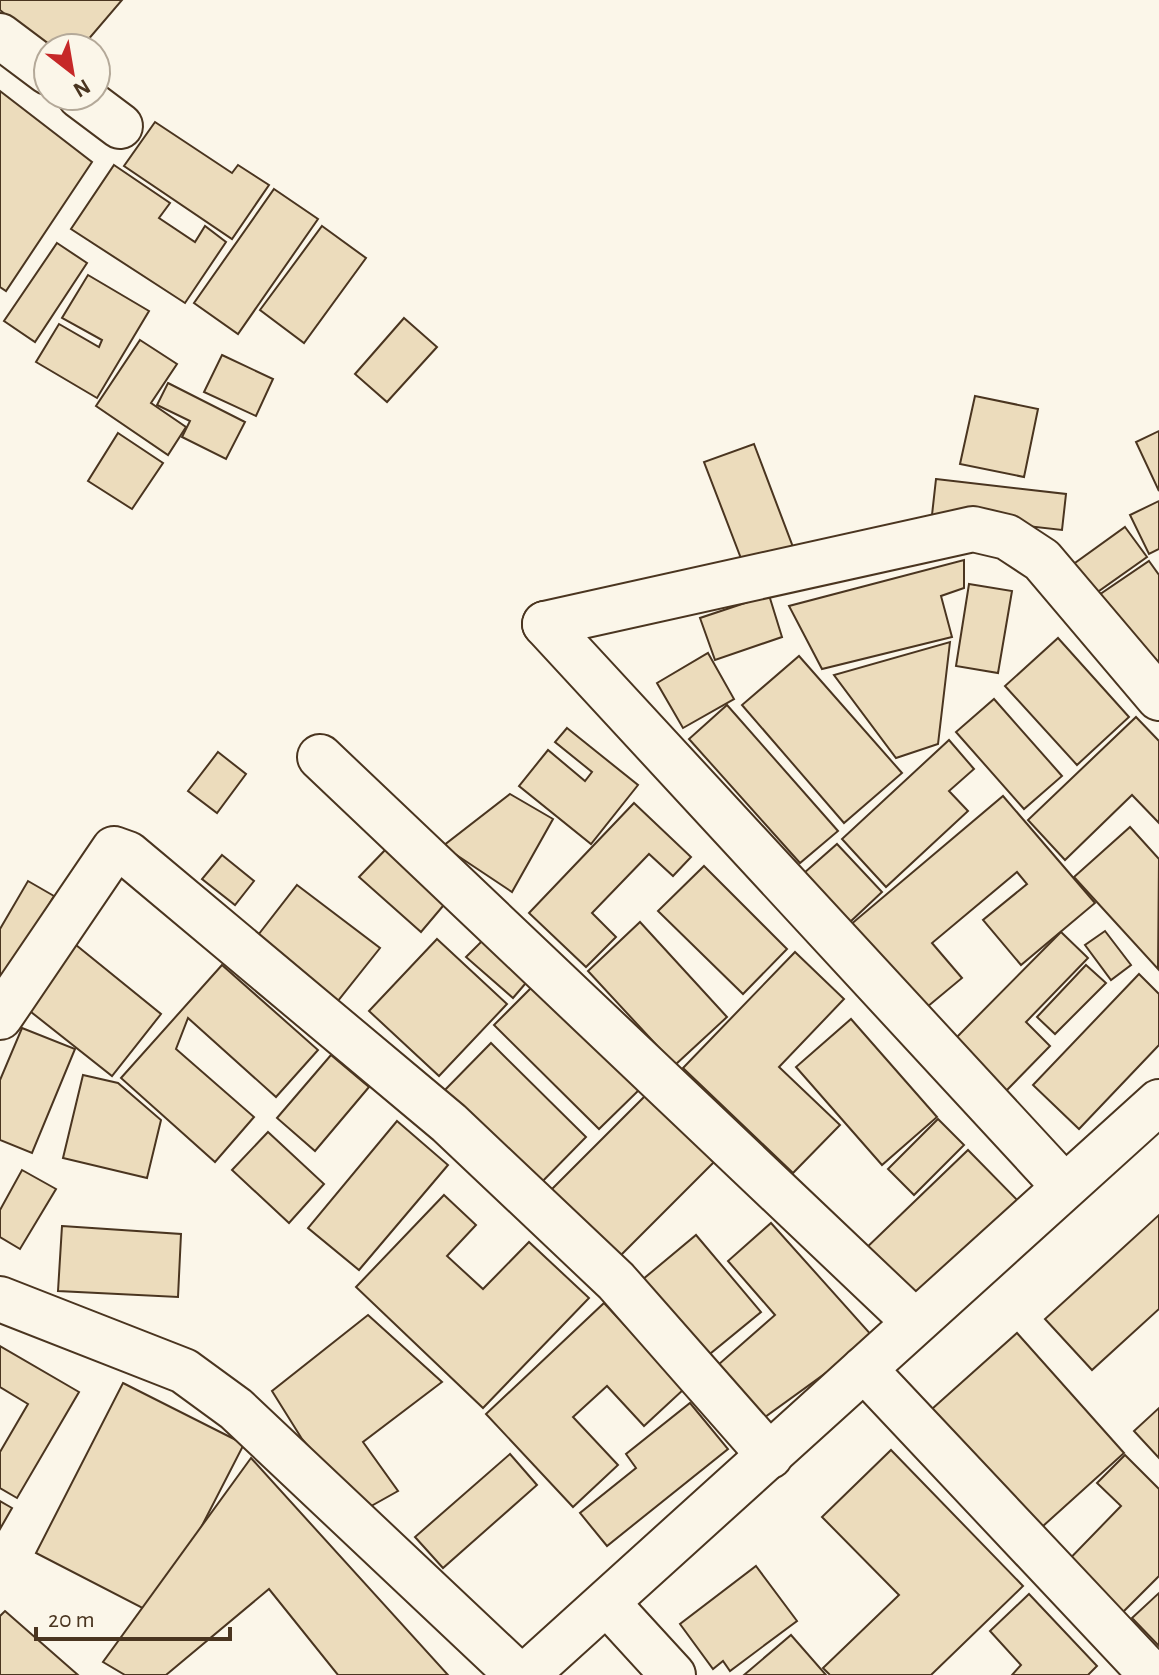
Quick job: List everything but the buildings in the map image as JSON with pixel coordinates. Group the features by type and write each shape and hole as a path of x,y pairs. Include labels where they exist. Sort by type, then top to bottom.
{"street":[{"path":"0,36 32,60"},
{"path":"101,112 120,126"},
{"path":"1064,1186 545,624 973,529 1007,537 1042,560 1159,698"},
{"path":"320,757 915,1322"},
{"path":"0,1017 114,849 128,854 449,1123 616,1281 770,1456"},
{"path":"526,1675 1159,1102"},
{"path":"0,1299 184,1371 236,1409 518,1675"},
{"path":"864,1369 1152,1675"},
{"path":"607,1603 673,1675"}]}
